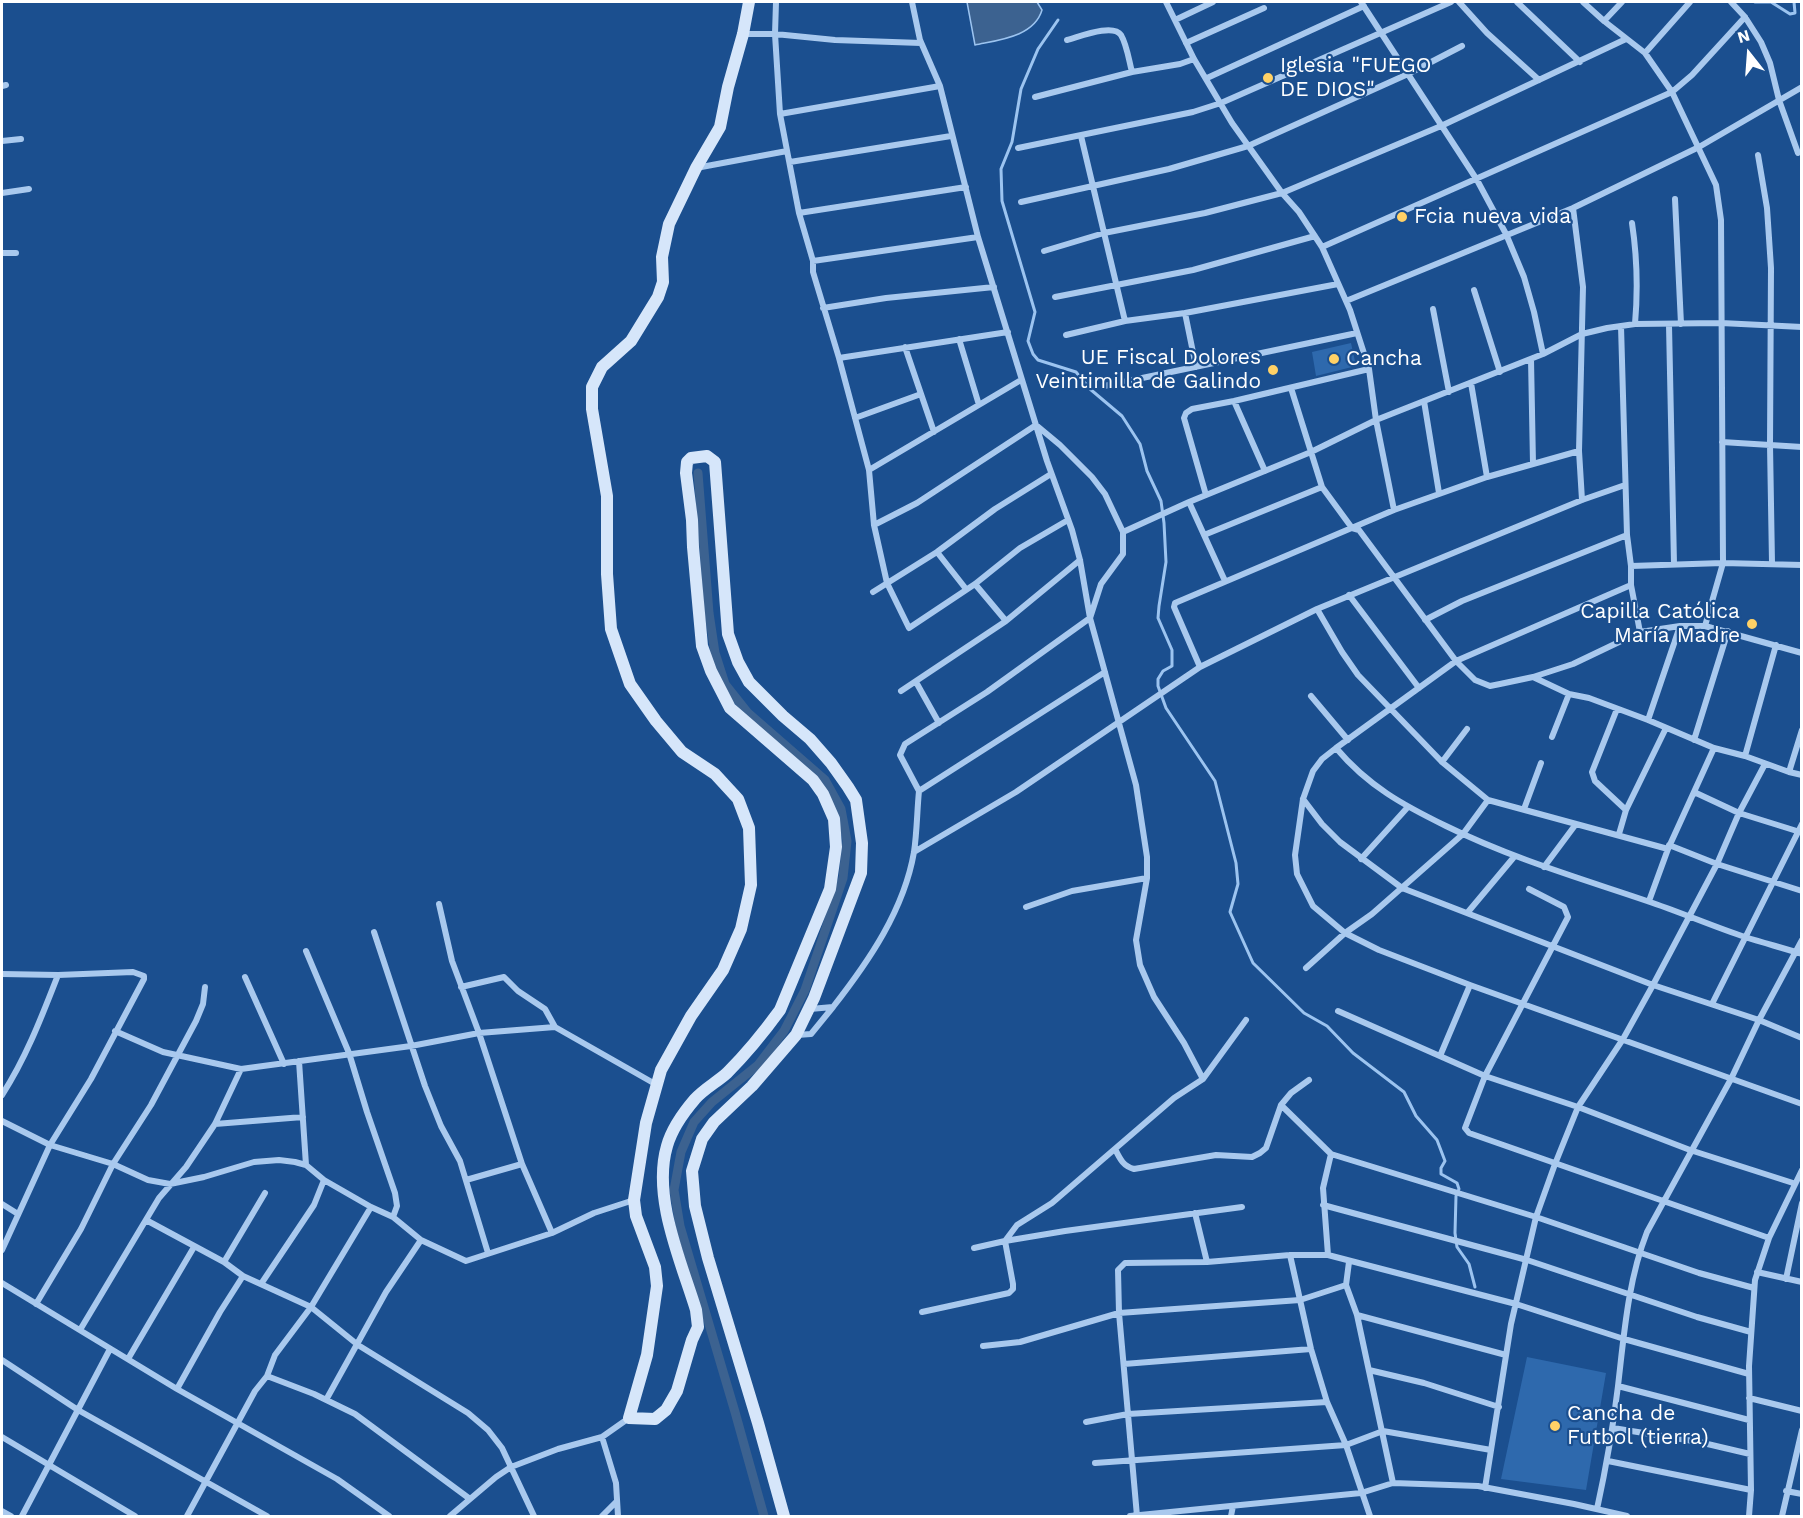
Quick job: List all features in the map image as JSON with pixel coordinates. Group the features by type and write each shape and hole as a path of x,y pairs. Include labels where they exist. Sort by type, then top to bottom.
{"street":[{"path":"629,1418 647,1355 657,1286 655,1267 636,1216 634,1200 646,1124 661,1070 691,1016 723,970 741,929 751,885 748,828 738,799 715,774 682,752 656,721 630,684 611,629 607,574 607,496 592,409 592,387 602,367 631,341 658,297 663,282 662,257 669,224 696,168 720,127 749,2"},
{"path":"776,2 780,114 800,213 813,261 813,272 839,358 868,470 874,525 887,583 909,628 975,584 1020,548 1068,520"},
{"path":"912,2 921,43 940,86 978,237 1080,560 1090,618 1136,785 1147,857 1147,878 1136,940 1140,965 1154,998 1184,1043 1203,1079"},
{"path":"1166,2 1194,59 1248,146 1282,193 1299,212 1322,247 1346,301 1369,369 1376,420 1394,510"},
{"path":"1174,19 1214,2"},
{"path":"1018,148 1193,112 1221,103 1451,2"},
{"path":"1459,2 1487,33 1539,80"},
{"path":"1517,2 1580,62"},
{"path":"1583,2 1645,53 1672,92 1716,185 1719,202 1723,563 1705,626"},
{"path":"1604,21 1622,2"},
{"path":"1645,53 1690,2"},
{"path":"1731,2 1745,17 1761,42 1770,63 1779,100 1798,153"},
{"path":"1207,78 1362,4 1477,180 1506,234 1524,277 1543,354"},
{"path":"1186,43 1264,8"},
{"path":"1322,247 1672,92 1692,75 1745,17"},
{"path":"1067,40 1115,30 1121,35 1132,72"},
{"path":"743,34 921,43"},
{"path":"1044,251 1104,233 1204,213 1282,193 1442,126 1626,39"},
{"path":"1021,202 1169,169 1248,146 1408,74 1462,46"},
{"path":"1035,97 1194,59"},
{"path":"780,114 940,86"},
{"path":"1346,301 1573,208 1699,147 1800,88"},
{"path":"790,162 951,136"},
{"path":"1081,136 1125,321"},
{"path":"2,141 21,139"},
{"path":"696,168 787,151"},
{"path":"1758,155 1767,208 1772,327 1770,445 1772,563"},
{"path":"800,213 966,187"},
{"path":"2,193 29,189"},
{"path":"1675,199 1681,324"},
{"path":"1573,208 1583,287 1579,451 1582,500"},
{"path":"1632,223 1637,297 1635,324"},
{"path":"1054,297 1193,270 1315,236"},
{"path":"813,261 978,237"},
{"path":"2,253 16,253"},
{"path":"1066,335 1125,321 1185,314 1338,284"},
{"path":"823,308 886,298 994,287"},
{"path":"1474,290 1500,372"},
{"path":"1433,309 1449,392"},
{"path":"1185,314 1196,367"},
{"path":"1123,532 1311,452 1376,420 1543,354 1582,334 1635,324 1721,323 1802,327"},
{"path":"1669,325 1674,564"},
{"path":"1622,326 1627,535 1631,585 1640,632"},
{"path":"839,358 1008,332"},
{"path":"1104,386 1357,333"},
{"path":"959,339 979,405"},
{"path":"905,348 934,432"},
{"path":"1531,359 1533,464"},
{"path":"1206,495 1184,418 1186,413 1192,409 1369,369"},
{"path":"868,470 1022,380"},
{"path":"1471,383 1487,477"},
{"path":"1291,388 1322,487 1352,528 1359,530 1456,661 1475,680 1490,686 1533,677 1573,664 1640,632 1680,626 1705,626 1728,631 1802,653"},
{"path":"855,418 921,394"},
{"path":"1234,401 1265,471"},
{"path":"1424,401 1439,493"},
{"path":"874,525 917,503 1036,425"},
{"path":"796,1035 811,1034 833,1007 886,931 903,888 914,852 919,791 900,754 901,750 906,744 1034,660 1090,618 1101,585 1123,554 1123,532 1105,494 1092,477 1060,445 1036,425"},
{"path":"1722,442 1802,447"},
{"path":"1200,668 1174,605 1225,581 1394,510 1487,477 1579,451"},
{"path":"454,1515 470,1499 511,1467 558,1449 602,1437 629,1418 655,1419 666,1410 677,1391 698,1327 696,1310 666,1211 662,1185 667,1146 678,1122 697,1097 726,1073 761,1035 780,1010 830,889 836,847 834,819 822,794 813,780 730,708 711,671 702,646 686,473 687,462 691,458 707,456 715,462 728,634 738,662 749,682 810,739 831,763 856,800 862,843 861,873 810,1009 796,1035 752,1086 714,1122 702,1139 692,1171 695,1206 708,1258 784,1516"},
{"path":"873,592 937,552 995,509 1052,474"},
{"path":"914,852 1016,792 1200,668 1349,595 1582,500 1625,485"},
{"path":"1204,535 1322,487"},
{"path":"1189,502 1225,581"},
{"path":"1425,620 1462,601 1627,535"},
{"path":"937,552 966,589"},
{"path":"902,692 1006,621 1080,560"},
{"path":"1631,567 1723,563 1802,565"},
{"path":"975,584 1006,621"},
{"path":"1631,585 1456,661 1322,759 1302,798 1295,855 1297,874 1313,906 1345,933 1379,950 1802,1104"},
{"path":"1349,595 1419,688"},
{"path":"1317,609 1358,675 1442,762 1488,800 1669,847 1772,883 1802,891"},
{"path":"1648,720 1680,626"},
{"path":"1694,740 1728,631"},
{"path":"1745,756 1776,645"},
{"path":"919,791 1105,672"},
{"path":"1533,677 1569,694 1588,698 1648,720 1694,740 1802,775"},
{"path":"916,682 939,723"},
{"path":"1552,737 1569,694"},
{"path":"1311,696 1348,740"},
{"path":"1617,709 1592,772 1596,781 1626,810"},
{"path":"1619,834 1626,810 1666,728"},
{"path":"1442,762 1467,729"},
{"path":"1789,772 1802,730"},
{"path":"1649,901 1669,847 1714,747"},
{"path":"1336,748 1362,776 1407,808 1514,857 1798,953"},
{"path":"1524,809 1541,763"},
{"path":"1485,1488 1516,1304 1536,1217 1555,1164 1578,1107 1623,1039 1653,985 1717,864 1739,813 1765,764"},
{"path":"1694,792 1739,813 1800,832"},
{"path":"1302,798 1322,824 1361,859 1402,888 1653,985 1759,1020 1802,1038"},
{"path":"1306,968 1463,834 1488,800"},
{"path":"1361,859 1407,808"},
{"path":"1544,867 1576,824"},
{"path":"1712,1004 1802,824"},
{"path":"1468,912 1514,857"},
{"path":"1026,906 1072,891 1147,878"},
{"path":"1529,890 1566,910 1568,917 1485,1076 1466,1122 1469,1133 1769,1238"},
{"path":"439,904 452,961 479,1033 522,1164 552,1233"},
{"path":"374,932 411,1046 441,1126 460,1161 488,1252"},
{"path":"1598,1509 1608,1461 1630,1295 1639,1252 1690,1150 1731,1079 1759,1020 1798,953 1802,940"},
{"path":"306,951 350,1053 367,1113 395,1193 397,1206 393,1217"},
{"path":"2,974 58,975 134,972 144,976 142,985 91,1079 50,1145 2,1250"},
{"path":"2,1095 16,1073 37,1030 58,975"},
{"path":"245,977 284,1064"},
{"path":"461,987 504,977 518,991 545,1009 555,1027 657,1085"},
{"path":"1440,1056 1470,985"},
{"path":"36,1304 81,1229 113,1164 151,1105 203,1004 205,987"},
{"path":"810,1009 833,1007"},
{"path":"1338,1011 1485,1076 1578,1107 1690,1150 1793,1183"},
{"path":"922,1312 1010,1293 1013,1289 1005,1241 1017,1225 1052,1203 1174,1098 1203,1079 1246,1020"},
{"path":"115,1031 163,1052 241,1069 411,1046 479,1033 555,1027"},
{"path":"299,1061 306,1165"},
{"path":"80,1330 159,1198 186,1167 215,1124 241,1069"},
{"path":"1115,1149 1126,1167 1134,1169 1215,1155 1252,1157 1266,1148 1281,1105 1309,1080"},
{"path":"1281,1105 1331,1154 1536,1217 1699,1273 1754,1288"},
{"path":"215,1124 303,1117"},
{"path":"2,1121 50,1145 113,1164 148,1180 170,1184 204,1177 254,1162 279,1160 306,1165 324,1180 393,1217 421,1240 466,1261 552,1233 594,1213 634,1200"},
{"path":"1328,1255 1323,1188 1331,1154"},
{"path":"466,1180 522,1164"},
{"path":"1749,1516 1749,1374 1754,1288 1769,1238 1793,1183 1802,1170"},
{"path":"261,1284 314,1205 324,1180"},
{"path":"224,1262 265,1193"},
{"path":"1786,1279 1802,1203"},
{"path":"2,1204 18,1214"},
{"path":"1323,1204 1527,1260 1697,1317 1751,1332"},
{"path":"187,1516 255,1391 267,1376 275,1355 311,1307 371,1207"},
{"path":"974,1248 1005,1241 1242,1207"},
{"path":"1195,1213 1207,1262"},
{"path":"146,1220 224,1262 243,1276 311,1307 358,1345 468,1413 488,1430 502,1448 534,1516"},
{"path":"326,1400 386,1292 421,1240"},
{"path":"128,1359 194,1247"},
{"path":"1290,1255 1311,1349 1327,1402 1346,1445 1370,1516"},
{"path":"1137,1516 1119,1313 1118,1270 1125,1263 1207,1262 1290,1255 1328,1255 1516,1304 1624,1339 1749,1374"},
{"path":"1349,1262 1346,1285 1357,1315 1393,1483"},
{"path":"1757,1272 1802,1282"},
{"path":"177,1389 243,1276"},
{"path":"2,1283 177,1389 337,1479 389,1516"},
{"path":"983,1346 1020,1342 1119,1313 1300,1300 1346,1285"},
{"path":"1357,1315 1506,1355"},
{"path":"22,1516 110,1349"},
{"path":"1124,1364 1311,1349"},
{"path":"2,1360 78,1410 267,1516"},
{"path":"1369,1370 1424,1383 1499,1407"},
{"path":"267,1376 355,1414 470,1499"},
{"path":"1618,1386 1749,1420"},
{"path":"1749,1398 1802,1411"},
{"path":"1086,1422 1128,1414 1327,1402"},
{"path":"1613,1428 1699,1442 1750,1454"},
{"path":"1782,1516 1802,1430"},
{"path":"1095,1463 1346,1445 1383,1431 1491,1450"},
{"path":"2,1437 135,1516"},
{"path":"602,1437 616,1483 618,1516"},
{"path":"1608,1461 1750,1490"},
{"path":"1130,1516 1361,1493 1393,1483 1485,1488 1627,1516"},
{"path":"1786,1491 1802,1494"},
{"path":"602,1516 617,1502"},
{"path":"1231,1516 1233,1506"},
{"path":"2,1511 11,1516"}],"shaded area":[{"path":"967,2 1037,2 1042,10 1038,19 1023,32 975,45"},
{"name":"Cancha","path":"1351,343 1356,366 1316,376 1312,352"},
{"name":"Cancha de Futbol (tierra)","path":"1527,1357 1606,1373 1586,1490 1501,1479"}],"waterway":[{"path":"1755,2 1771,2 1790,14 1795,13 1794,2"},
{"path":"1058,20 1038,49 1021,89 1012,142 1001,169 1002,201 1035,312 1028,341 1038,360 1076,372 1090,389 1122,416 1140,444 1147,471 1161,501 1166,562 1158,618 1172,650 1172,666 1163,671 1158,679 1158,686 1166,708 1215,781 1236,863 1238,884 1230,912 1253,963 1304,1013 1327,1026 1353,1053 1404,1092 1416,1116 1437,1140 1445,1161 1441,1174 1457,1183 1459,1189 1456,1196 1457,1247 1469,1264 1475,1287"},
{"path":"698,473 709,613 715,653 725,684 748,713 825,780 841,809 847,841 843,878 805,990 784,1031 758,1065 712,1102 694,1122 681,1152 674,1190 680,1226 764,1516"}],"place":[{"name":"Iglesia \"FUEGO DE DIOS\"","path":"1268,78"},
{"name":"Fcia nueva vida","path":"1402,217"},
{"name":"Cancha","path":"1334,359"},
{"name":"UE Fiscal Dolores Veintimilla de Galindo","path":"1273,370"},
{"name":"Capilla Católica María Madre","path":"1752,624"},
{"name":"Cancha de Futbol (tierra)","path":"1555,1426"}]}
